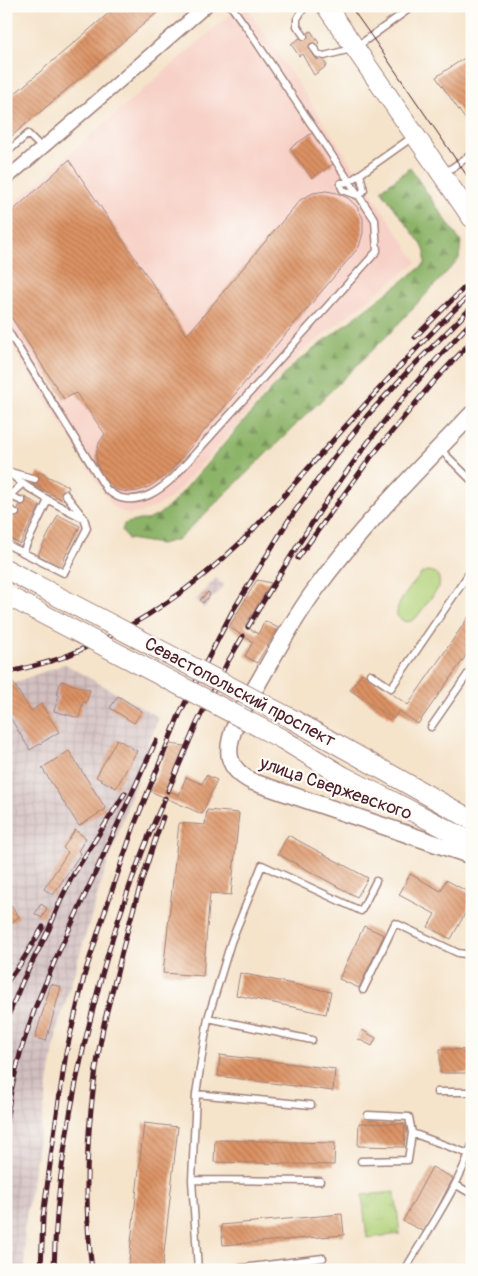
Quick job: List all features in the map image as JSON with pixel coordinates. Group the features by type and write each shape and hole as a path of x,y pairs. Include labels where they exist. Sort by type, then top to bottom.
{"main road":[{"path":"326,6 472,218"},
{"name":"Севастопольский проспект","path":"6,569 292,718 472,820"},
{"name":"Севастопольский проспект","path":"9,596 282,739 343,776 472,842"}],"street":[{"path":"6,179 206,6"},
{"name":"улица Свержевского","path":"472,414 358,536 314,592 280,645 240,715 231,738 230,757 237,771 253,782 472,856"}],"lane":[{"path":"6,328 107,490 119,498 134,499 148,496 161,489 174,477 377,251 375,220 249,30 231,6"},
{"path":"304,36 297,26 297,19 305,6"},
{"path":"313,47 318,54 324,56 355,48 413,6"},
{"path":"6,153 28,134 42,148"},
{"path":"349,182 414,135"},
{"path":"442,175 472,154"},
{"path":"359,196 364,190 360,174"},
{"path":"440,448 472,481"},
{"path":"7,472 35,478"},
{"path":"7,472 48,500 84,518"},
{"path":"8,498 22,484"},
{"path":"6,544 64,573 87,528 84,518 65,494"},
{"path":"8,498 22,501"},
{"path":"22,552 27,536 40,510 48,500"},
{"path":"6,508 16,513"},
{"path":"370,674 390,688 472,569"},
{"path":"431,727 472,668"},
{"path":"198,1270 192,1180 196,1094 208,1018 230,942 262,865 361,912 376,881"},
{"path":"363,990 396,923 458,953 472,955"},
{"path":"208,1018 312,1040"},
{"path":"437,1092 472,1092"},
{"path":"196,1094 311,1105"},
{"path":"361,1161 408,1160 412,1133 409,1116 368,1115"},
{"path":"412,1133 469,1154"},
{"path":"405,1270 456,1185 472,1145"},
{"path":"192,1180 320,1181"},
{"path":"456,1185 472,1194"},
{"path":"226,1270 323,1258"}],"shaded area":[{"path":"240,6 246,6 417,262 301,352 173,496 157,506 140,513 127,514 113,507 6,336 6,211"},
{"path":"216,578 224,585 204,608 196,600"},
{"path":"65,664 158,717 103,877 57,1030 24,1229 25,1270 6,1270 6,683 13,683"}],"green space":[{"path":"410,168 461,242 459,259 386,337 179,539 161,544 128,539 122,531 124,524 147,520 158,515 172,504 293,365 425,264 425,252 422,245 381,190"},
{"path":"427,571 438,575 439,587 416,618 405,622 397,616 399,605 422,573"},
{"path":"395,1192 400,1234 367,1238 362,1195"}],"building":[{"path":"117,6 165,6 6,141 6,101"},
{"path":"311,31 319,43 310,49 317,60 321,57 327,66 314,75 302,54 299,56 291,44"},
{"path":"472,53 472,129 436,77"},
{"path":"312,133 333,164 312,178 290,148"},
{"path":"69,160 187,335 300,200 313,193 326,191 337,193 348,198 357,207 363,218 363,233 359,247 167,475 149,487 138,491 117,490 103,480 98,468 96,455 99,443 105,434 76,393 64,399 6,309 6,217"},
{"path":"39,472 69,487 63,500 32,484"},
{"path":"24,497 40,505 20,544 6,537 6,532"},
{"path":"58,515 80,526 60,567 38,555"},
{"path":"257,580 271,583 245,626 258,634 265,621 278,628 257,663 245,656 253,642 229,627"},
{"path":"208,592 210,595 203,603 200,600"},
{"path":"472,612 472,647 418,724 399,711 393,719 350,690 362,673 408,705"},
{"path":"61,681 90,690 86,703 83,702 79,718 54,711"},
{"path":"13,683 31,711 41,704 59,732 30,750 6,711 6,687"},
{"path":"118,696 142,711 134,723 110,708"},
{"path":"117,739 137,751 116,788 96,777"},
{"path":"170,744 185,746 166,790 179,795 186,777 202,784 206,775 217,780 202,814 150,791"},
{"path":"69,751 106,809 79,826 42,768"},
{"path":"207,810 239,813 231,895 210,893 203,976 163,973 179,823 205,825"},
{"path":"75,830 86,838 78,851 81,853 53,895 44,889 68,852 63,848"},
{"path":"288,835 368,878 357,897 278,854"},
{"path":"410,874 441,891 446,880 472,894 472,901 451,939 428,927 435,914 399,895"},
{"path":"6,899 19,917 6,926"},
{"path":"41,904 47,908 42,918 35,914"},
{"path":"364,926 384,935 359,988 339,979"},
{"path":"240,973 331,992 326,1014 236,995"},
{"path":"51,984 61,987 46,1041 35,1038"},
{"path":"7,1002 13,1006 6,1016 6,1004"},
{"path":"362,1030 376,1038 372,1046 358,1039"},
{"path":"440,1049 472,1050 472,1073 440,1073"},
{"path":"220,1055 335,1069 333,1091 218,1076"},
{"path":"144,1123 178,1127 162,1270 128,1270"},
{"path":"359,1123 405,1124 404,1147 358,1146"},
{"path":"215,1140 335,1143 334,1165 214,1162"},
{"path":"432,1167 453,1178 425,1232 403,1221"},
{"path":"342,1214 344,1235 223,1245 221,1225"}],"tram line":[{"path":"350,6 472,183"}],"railway":[{"path":"415,337 472,280"},
{"path":"6,673 61,658 110,636 170,601 206,573 251,532 394,372 472,293"},
{"path":"41,1270 43,1217 55,1127 66,1053 85,973 134,826 180,713 232,612 288,521 332,460 367,416 409,370 472,307"},
{"path":"248,627 312,524 364,448 415,384 472,321"},
{"path":"298,558 371,457 433,382 472,341"},
{"path":"168,791 197,723 227,663 243,636"},
{"path":"6,1122 21,1050 35,1008 56,958 156,741"},
{"path":"6,1021 23,980 49,929 73,875 125,793"},
{"path":"54,1270 61,1171 85,1041 107,955 124,902 165,798"},
{"path":"92,1270 87,1210 87,1179 90,1118 98,1058 105,1021 127,933 163,817"},
{"path":"6,983 43,927"}]}
